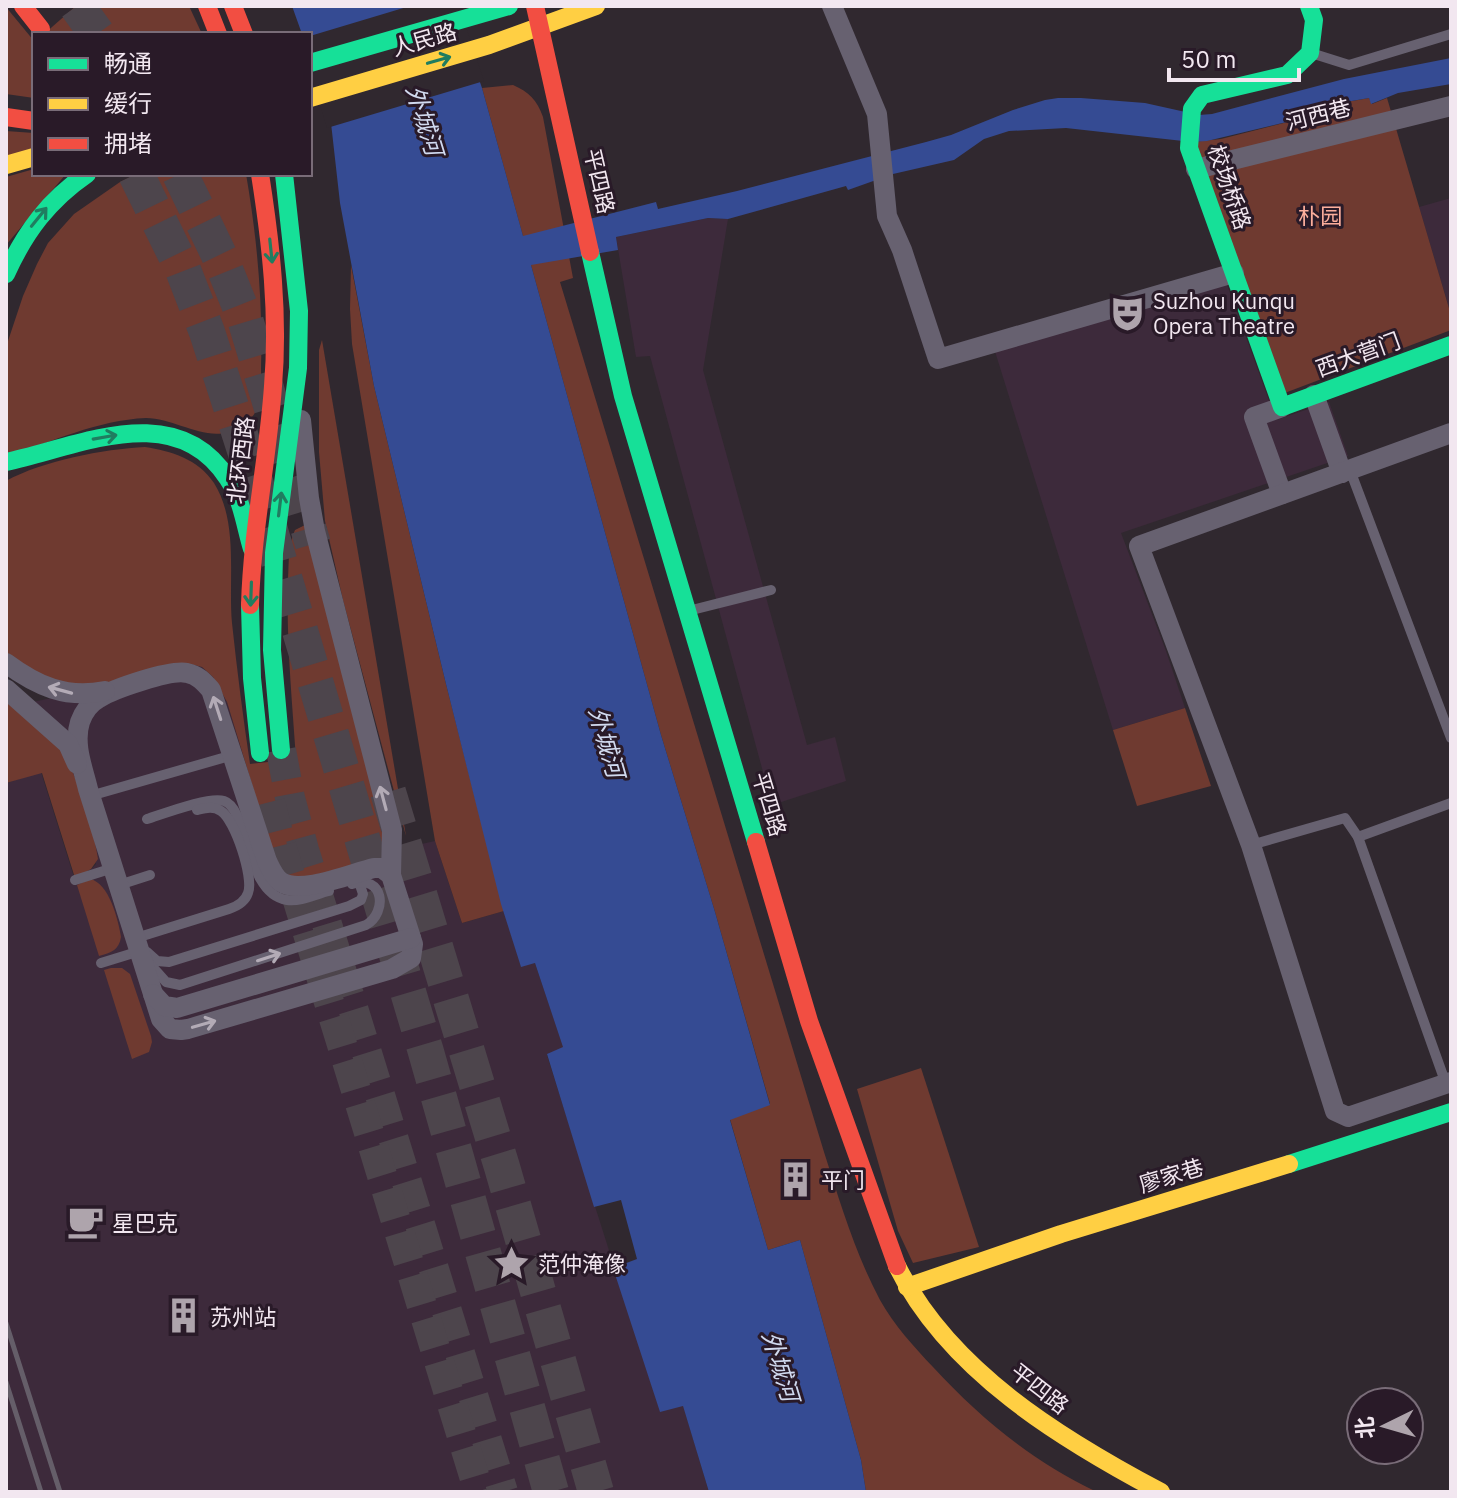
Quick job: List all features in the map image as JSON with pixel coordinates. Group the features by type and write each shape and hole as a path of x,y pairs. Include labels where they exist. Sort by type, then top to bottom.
{"main road":[{"path":"23,6 41,29"},
{"path":"207,6 217,32"},
{"path":"233,6 243,32"},
{"name":"人民路","path":"312,62 509,6"},
{"name":"平四路","path":"535,6 623,396 809,1021 895,1261 907,1287 955,1348 1010,1399 1104,1462 1161,1492"},
{"name":"人民路","path":"312,97 489,45 596,6"},
{"path":"1309,6 1314,20 1310,53"},
{"name":"校场桥路","path":"1282,407 1189,148 1192,109 1202,95 1287,75 1310,53"},
{"path":"6,117 32,121"},
{"path":"6,165 32,158"},
{"path":"6,274 16,251 38,217 65,189 84,176"},
{"name":"北环西路","path":"260,176 271,251 275,365 253,554 251,651 260,753"},
{"name":"北环西路","path":"281,750 272,650 274,553 297,374 299,311 284,176"},
{"name":"西大营门","path":"1282,407 1451,345"},
{"path":"6,462 56,447 138,432 167,435 195,444 214,460 229,479 253,554"},
{"name":"廖家巷","path":"907,1287 1061,1234 1451,1112"}],"street":[{"path":"832,6 877,114 887,216 902,250 938,359 1234,273"},
{"name":"河西巷","path":"1196,169 1451,106"},
{"path":"297,374 311,509 334,613 392,830 383,882"},
{"path":"1314,395 1346,471"},
{"path":"1282,407 1254,417 1282,494"},
{"path":"1448,1083 1348,1117 1335,1111 1251,845 1139,546 1451,433"},
{"path":"6,470 30,456"},
{"path":"6,663 26,677 60,691 89,694 121,688"},
{"path":"185,672 201,678 211,690 267,861 278,880 303,887 364,875 382,868 383,882 413,944 413,954 398,967 181,1030 170,1029 164,1024 153,994 89,793 78,745 81,720 99,697 121,688 166,674 185,672"},
{"path":"6,689 68,744 89,793"}],"lane":[{"path":"1310,53 1349,65 1451,34"},
{"path":"1346,471 1451,738"},
{"path":"687,611 771,590"},
{"path":"89,793 233,755"},
{"path":"101,963 138,944 239,905 246,899 250,890 249,875 225,814 213,807 148,822 201,803 222,800 235,810 263,883 284,900 296,900 364,875 361,900 349,906 169,962 152,958 138,944"},
{"path":"1358,837 1451,803"},
{"path":"1251,845 1345,818 1358,837 1448,1083"},
{"path":"75,880 150,875"},
{"path":"138,944 161,978 170,984 184,985 366,925 378,913 383,882"}],"shaded area":[{"path":"1451,198 1451,315 1419,207"},
{"path":"708,218 728,219 703,370 807,745 835,737 846,781 772,805 650,356 636,357 616,237"},
{"path":"1222,271 1276,420 1329,402 1348,456 1121,533 1185,708 1113,730 993,345"},
{"name":"苏州站","path":"190,664 202,667 213,677 227,702 273,854 386,852 435,841 462,923 504,911 521,966 535,963 564,1048 547,1055 660,1411 683,1405 709,1492 6,1492 6,783 41,772 74,877 96,864 13,706 101,688"}],"green space":[{"path":"76,6 189,6 201,32 46,32"},
{"path":"6,7 32,39 32,98 6,94"},
{"path":"513,85 532,97 543,117 573,278 560,282 824,1152 863,1264 892,1318 951,1386 1009,1438 1051,1467 1097,1492 866,1492 861,1460 800,1240 768,1250 730,1119 770,1104 661,735 482,88"},
{"name":"朴园","path":"1369,98 1372,104 1387,98 1451,315 1451,330 1282,394 1192,142 1221,139 1307,117 1341,103"},
{"path":"6,131 32,133 32,150 6,157"},
{"path":"32,170 32,176 64,176 6,245 6,177"},
{"path":"133,176 246,176 260,295 261,386 257,409 244,425 219,434 146,418 110,423 6,457 6,347 23,296 48,243 74,214"},
{"path":"351,265 374,386 504,911 462,923 435,841 352,344"},
{"path":"322,340 406,836 325,521 319,452 319,350"},
{"path":"145,447 192,462 208,475 222,499 230,533 232,623 250,764 296,759 288,579 293,536 295,530 305,525 383,820 383,859 309,881 285,875 273,854 227,702 213,677 202,667 190,664 101,688 52,683 6,655 6,481 74,457"},
{"path":"6,701 36,725 62,752 79,788 98,859 91,869 75,878 42,773 6,783"},
{"path":"1185,708 1211,786 1137,806 1113,730"},
{"path":"90,879 107,894 121,937 114,950 99,956 77,885"},
{"path":"122,968 130,974 151,1036 149,1052 132,1059 104,970"},
{"path":"921,1068 979,1247 913,1263 898,1231 857,1089"}],"water":[{"name":"外城河","path":"292,6 454,6 482,88 523,236 656,202 658,209 737,191 926,142 1045,100 1081,98 1145,103 1199,115 1212,114 1344,79 1451,58 1451,84 1398,93 1371,104 1369,98 1340,103 1307,117 1207,141 1066,128 1009,131 984,139 954,160 893,174 848,190 846,186 728,219 708,218 616,237 618,250 531,265 661,735 770,1105 730,1120 768,1250 800,1240 861,1460 866,1492 709,1492 683,1406 660,1412 613,1268 637,1259 621,1200 594,1207 547,1054 563,1047 535,963 521,967 501,904 374,386 340,203 331,123 312,66 312,32 301,32"}],"pier":[{"path":"410,6 459,6 484,81 327,128 312,79 312,35"}],"tunnel":[{"path":"77,6 96,32"},
{"path":"137,176 183,270 207,332 260,497 426,1052 551,1492"},
{"path":"181,176 220,257 245,319 313,544"},
{"path":"281,750 304,850 503,1492"},
{"path":"388,792 502,1167 596,1492"},
{"path":"270,802 479,1492"}],"railway":[{"path":"6,1323 60,1492"},
{"path":"6,1382 41,1492"}],"traffic: fast":[{"path":"312,62 509,6"},
{"path":"1309,6 1314,20 1310,53 1287,75 1202,95 1192,109 1189,148 1282,407 1451,345"},
{"path":"6,274 39,218 84,176"},
{"path":"281,750 272,650 274,553 298,368 299,311 284,176"},
{"path":"590,252 623,396 756,842"},
{"path":"6,462 124,434 154,434 182,440 206,454 228,479 240,504 252,549"},
{"path":"250,605 252,678 260,753"},
{"path":"1289,1164 1451,1112"}],"traffic: slow":[{"path":"312,97 489,45 596,6"},
{"path":"6,165 32,158"},
{"path":"907,1287 1061,1234 1289,1164"},
{"path":"897,1266 919,1304 977,1370 1047,1425 1161,1492"}],"traffic: jam":[{"path":"23,6 41,29"},
{"path":"207,6 217,32"},
{"path":"233,6 243,32"},
{"path":"535,6 590,252"},
{"path":"6,117 32,121"},
{"path":"250,605 275,359 273,280 260,176"},
{"path":"756,842 809,1021 897,1266"}],"place":[{"name":"Suzhou Kunqu Opera Theatre","path":"1127,313"},
{"name":"平门","path":"795,1179"},
{"name":"星巴克","path":"86,1222"},
{"name":"范仲淹像","path":"512,1263"},
{"name":"苏州站","path":"184,1316"}]}
